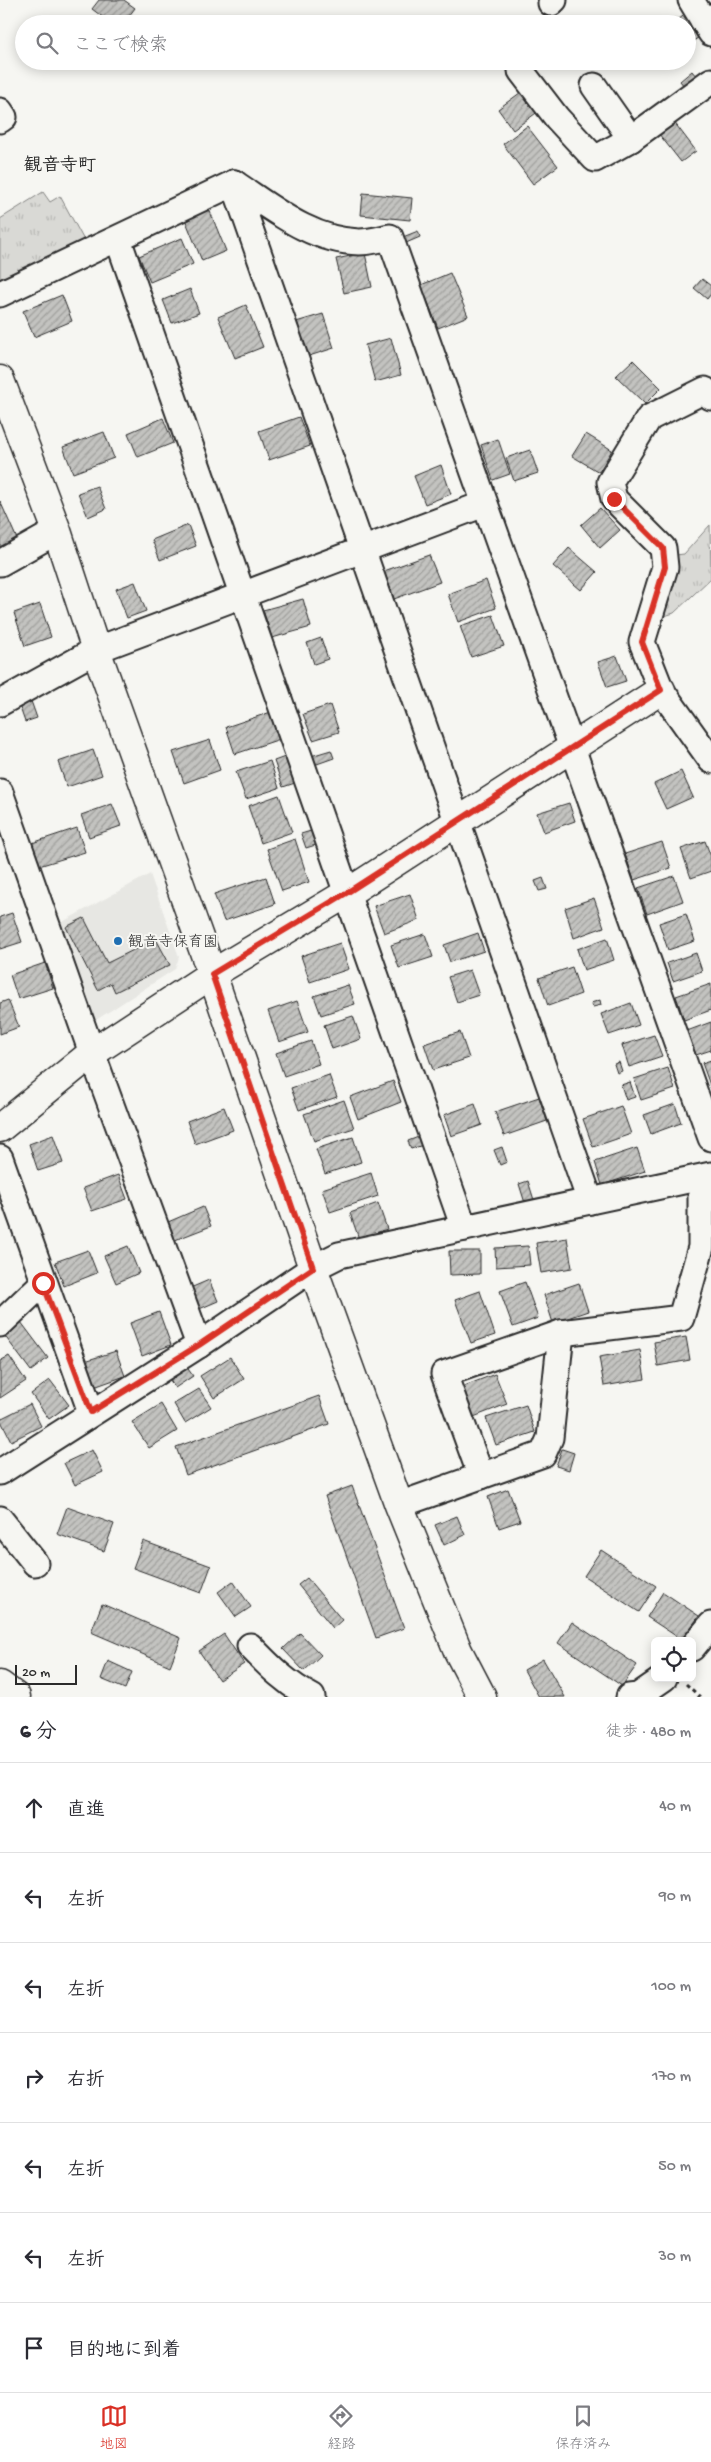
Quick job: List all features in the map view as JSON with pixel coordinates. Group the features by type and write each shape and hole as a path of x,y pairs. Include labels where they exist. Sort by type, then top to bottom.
{"street":[{"path":"521,71 557,118 594,159 632,139 711,81"},
{"path":"594,86 632,139"},
{"path":"0,111 4,117 0,120"},
{"path":"0,294 234,183"},
{"path":"234,183 292,221 337,240 360,242 390,238 711,1138"},
{"path":"234,183 360,549 590,1201"},
{"path":"118,239 244,594 464,1228"},
{"path":"711,397 705,390 649,418 610,482 614,499 663,548 666,557 665,567 642,642 661,690 711,760"},
{"path":"2,391 57,531 96,650 212,974 313,1268 399,1505 458,1651 482,1697"},
{"path":"0,703 96,650 360,549 484,504"},
{"path":"0,562 57,531"},
{"path":"0,1128 92,1053 212,974 348,892 661,690"},
{"path":"0,792 92,1053 199,1345"},
{"path":"0,1158 43,1283 91,1412"},
{"path":"0,1472 91,1412 199,1345 313,1268 339,1255 706,1177 706,1246 681,1318 561,1333 444,1374 481,1476"},
{"path":"0,1324 43,1283"},
{"path":"399,1505 543,1454 550,1438 561,1333"},
{"path":"0,1519 35,1563"},
{"path":"696,1643 711,1625"},
{"path":"250,1646 268,1665 295,1688 312,1697"},
{"path":"635,1696 658,1682"},
{"path":"0,1685 16,1697"}],"path":[{"path":"684,1682 700,1697"}],"shaded area":[{"name":"観音寺保育園","path":"150,874 179,957 175,969 96,1020 89,1019 57,925"}],"green space":[{"path":"43,192 50,202 60,196 86,244 0,284 0,219"},
{"path":"710,525 711,578 674,613 661,617 676,555 684,554"}],"building":[{"path":"99,0 124,0 135,8 130,15 100,15 92,9"},
{"path":"692,71 700,81 688,91 680,81"},
{"path":"528,87 543,108 513,130 498,109"},
{"path":"671,118 696,151 681,162 655,129"},
{"path":"527,126 558,166 533,184 503,144"},
{"path":"363,193 412,198 410,220 361,215"},
{"path":"209,209 226,251 202,261 185,219"},
{"path":"418,231 420,237 406,243 403,237"},
{"path":"182,238 193,264 150,282 139,256"},
{"path":"365,253 372,287 344,293 336,259"},
{"path":"450,273 468,316 438,328 421,285"},
{"path":"702,279 711,286 711,294 707,299 694,288"},
{"path":"190,289 199,313 172,323 163,300"},
{"path":"62,295 72,321 34,337 23,311"},
{"path":"246,305 263,347 235,358 218,317"},
{"path":"323,314 334,348 306,357 296,322"},
{"path":"391,338 401,375 375,382 365,345"},
{"path":"633,360 661,388 645,404 616,376"},
{"path":"299,417 310,446 269,460 259,431"},
{"path":"163,418 173,443 138,457 128,433"},
{"path":"104,432 114,458 73,473 63,447"},
{"path":"586,434 612,450 599,472 572,456"},
{"path":"498,439 510,474 493,480 481,445"},
{"path":"530,450 538,473 514,481 506,458"},
{"path":"441,465 451,494 425,504 414,476"},
{"path":"97,486 106,509 88,517 78,493"},
{"path":"0,501 17,539 0,547"},
{"path":"600,508 620,530 600,548 581,525"},
{"path":"188,525 196,546 160,560 152,540"},
{"path":"569,548 597,572 581,590 553,566"},
{"path":"429,555 440,582 394,599 384,571"},
{"path":"486,580 496,608 458,622 448,594"},
{"path":"135,582 146,611 127,618 116,589"},
{"path":"303,599 311,627 272,638 263,610"},
{"path":"40,604 51,637 25,646 14,613"},
{"path":"493,615 504,646 471,657 460,626"},
{"path":"321,638 328,659 314,664 307,643"},
{"path":"617,656 626,681 607,687 598,662"},
{"path":"31,701 37,718 25,722 19,705"},
{"path":"330,705 339,732 313,740 303,714"},
{"path":"271,712 280,739 235,754 226,727"},
{"path":"210,740 220,770 184,783 173,752"},
{"path":"93,750 102,775 67,787 58,762"},
{"path":"331,750 334,758 314,765 311,756"},
{"path":"285,757 295,783 283,787 274,761"},
{"path":"270,761 279,788 246,799 236,772"},
{"path":"681,771 693,797 666,809 654,784"},
{"path":"279,795 292,832 261,843 248,806"},
{"path":"569,803 575,821 544,832 537,813"},
{"path":"112,804 121,826 89,837 81,815"},
{"path":"77,828 85,852 39,866 32,843"},
{"path":"314,830 319,844 306,848 301,834"},
{"path":"295,839 309,882 282,891 267,849"},
{"path":"705,841 711,857 711,871 691,878 681,849"},
{"path":"662,842 671,868 634,880 625,854"},
{"path":"674,876 683,901 647,914 638,888"},
{"path":"266,877 275,904 224,921 214,894"},
{"path":"543,878 547,889 539,891 535,881"},
{"path":"410,894 419,920 384,933 374,906"},
{"path":"594,898 604,927 574,938 565,908"},
{"path":"12,913 22,942 0,949 0,917"},
{"path":"686,914 695,941 668,950 659,923"},
{"name":"観音寺保育園","path":"84,918 107,963 156,939 170,965 115,992 111,983 98,990 66,927"},
{"path":"478,933 484,951 450,962 444,945"},
{"path":"425,934 433,957 399,968 391,945"},
{"path":"607,938 614,960 584,970 577,949"},
{"path":"340,943 349,969 310,982 301,956"},
{"path":"696,953 702,971 673,981 667,963"},
{"path":"45,963 53,988 18,999 10,975"},
{"path":"572,967 581,994 548,1006 539,978"},
{"path":"470,970 479,995 457,1002 448,977"},
{"path":"711,984 711,1010 684,1020 676,996"},
{"path":"348,985 355,1004 321,1015 314,996"},
{"path":"8,1000 19,1027 0,1034 0,1003"},
{"path":"600,1000 601,1005 593,1007 591,1003"},
{"path":"297,1001 308,1032 279,1042 268,1011"},
{"path":"631,1003 639,1025 609,1035 601,1014"},
{"path":"353,1016 361,1039 332,1049 324,1025"},
{"path":"711,1022 711,1050 696,1055 687,1031"},
{"path":"460,1032 469,1058 433,1070 424,1044"},
{"path":"654,1035 662,1056 629,1067 622,1045"},
{"path":"311,1041 319,1064 284,1076 276,1053"},
{"path":"711,1060 711,1088 702,1063"},
{"path":"619,1062 622,1071 617,1073 614,1064"},
{"path":"668,1068 675,1089 641,1100 634,1079"},
{"path":"329,1075 337,1097 299,1110 291,1088"},
{"path":"393,1081 401,1102 358,1119 350,1097"},
{"path":"630,1082 635,1097 626,1100 621,1085"},
{"path":"539,1097 547,1121 504,1136 495,1112"},
{"path":"344,1100 354,1128 314,1141 304,1114"},
{"path":"475,1104 482,1125 451,1136 444,1115"},
{"path":"675,1104 681,1123 651,1134 644,1115"},
{"path":"621,1106 631,1134 593,1147 583,1119"},
{"path":"224,1107 233,1130 195,1144 187,1121"},
{"path":"53,1135 63,1163 38,1171 29,1144"},
{"path":"421,1136 423,1145 411,1149 408,1141"},
{"path":"353,1137 361,1162 325,1174 316,1149"},
{"path":"502,1147 507,1162 500,1165 494,1150"},
{"path":"637,1148 645,1171 602,1185 595,1162"},
{"path":"371,1173 378,1196 330,1212 322,1189"},
{"path":"118,1175 127,1199 92,1211 83,1188"},
{"path":"528,1181 534,1200 525,1203 519,1184"},
{"path":"378,1203 387,1229 359,1239 350,1213"},
{"path":"203,1207 211,1226 175,1240 168,1222"},
{"path":"567,1238 572,1268 541,1273 536,1243"},
{"path":"128,1246 139,1273 116,1283 104,1256"},
{"path":"528,1246 530,1265 496,1267 495,1248"},
{"path":"88,1250 97,1273 64,1286 55,1262"},
{"path":"449,1251 480,1251 480,1274 450,1275"},
{"path":"209,1280 218,1301 197,1310 188,1289"},
{"path":"525,1282 538,1318 513,1327 500,1291"},
{"path":"579,1283 588,1311 553,1323 544,1295"},
{"path":"480,1291 495,1335 471,1343 455,1300"},
{"path":"159,1312 171,1345 142,1356 130,1323"},
{"path":"21,1322 48,1358 31,1371 4,1335"},
{"path":"686,1337 690,1360 658,1366 654,1342"},
{"path":"640,1350 645,1379 604,1386 599,1357"},
{"path":"116,1351 125,1376 94,1387 85,1361"},
{"path":"9,1356 26,1381 0,1398 0,1361"},
{"path":"230,1357 244,1379 214,1398 200,1376"},
{"path":"186,1366 193,1376 175,1388 168,1377"},
{"path":"495,1374 507,1404 471,1418 459,1388"},
{"path":"50,1380 69,1405 49,1419 31,1394"},
{"path":"199,1389 211,1407 185,1423 174,1404"},
{"path":"319,1396 329,1424 186,1475 176,1447"},
{"path":"30,1404 41,1426 11,1441 0,1419"},
{"path":"161,1404 177,1431 149,1448 132,1422"},
{"path":"526,1405 535,1432 496,1445 486,1418"},
{"path":"562,1449 574,1453 569,1470 556,1466"},
{"path":"92,1450 103,1472 75,1485 64,1463"},
{"path":"352,1486 404,1628 376,1638 325,1496"},
{"path":"508,1489 520,1521 499,1528 488,1497"},
{"path":"67,1507 114,1524 104,1551 57,1534"},
{"path":"457,1516 465,1535 444,1545 435,1525"},
{"path":"143,1541 211,1566 201,1593 133,1568"},
{"path":"601,1550 656,1586 639,1612 584,1576"},
{"path":"307,1578 342,1620 333,1628 298,1585"},
{"path":"233,1581 251,1607 236,1617 218,1592"},
{"path":"663,1592 699,1616 684,1637 677,1637 647,1617"},
{"path":"102,1604 181,1638 170,1666 91,1632"},
{"path":"572,1622 637,1665 622,1686 558,1643"},
{"path":"300,1633 321,1655 304,1671 283,1649"},
{"path":"224,1634 244,1664 219,1680 199,1651"},
{"path":"543,1659 565,1697 539,1697 524,1670"},
{"path":"108,1661 132,1672 125,1689 101,1679"}],"place":[{"name":"観音寺保育園","path":"118,941"}],"district":[{"name":"観音寺町","path":"60,164"}],"route":[{"path":"43,1283 91,1412 199,1345 313,1268 212,974 348,892 661,690 642,642 665,567 666,557 663,548 614,499"}]}
